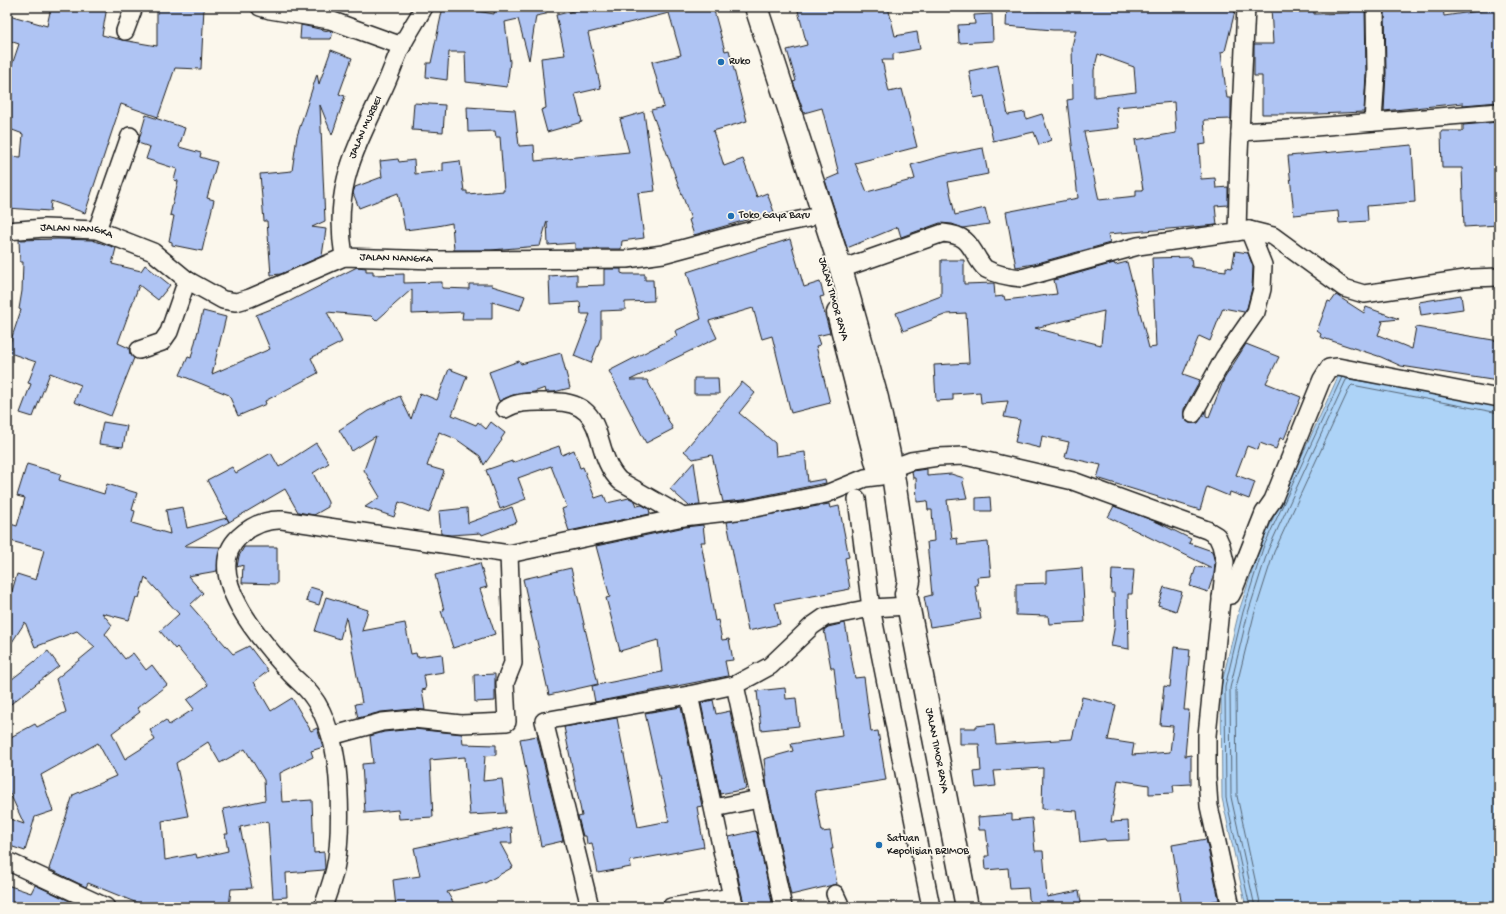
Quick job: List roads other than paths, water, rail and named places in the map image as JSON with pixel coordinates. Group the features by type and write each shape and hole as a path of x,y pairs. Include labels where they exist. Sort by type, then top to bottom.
{"highway":[{"name":"JALAN TIMOR RAYA","path":"742,7 810,218 887,472"},
{"name":"JALAN TIMOR RAYA","path":"756,7 841,269 877,398 887,472 897,582 908,600 967,907"}],"street":[{"path":"125,31 134,7"},
{"path":"260,7 330,20 402,46"},
{"name":"JALAN MURBEI","path":"344,257 340,231 340,207 347,172 362,134 382,94 402,46 424,7"},
{"path":"1193,414 1224,358 1256,312 1262,289 1263,265 1243,231 1240,132 1246,7"},
{"path":"1373,122 1376,73 1374,7"},
{"path":"1240,132 1499,112"},
{"path":"97,230 130,136"},
{"name":"JALAN NANGKA","path":"7,231 44,228 97,230 153,252 187,280 223,300 236,302 250,298 344,257 435,260 627,259 663,254 760,228 810,218"},
{"path":"841,269 943,233 957,235 964,239 985,268 1010,277 1022,278 1138,246 1243,231 1273,236 1344,288 1364,294 1472,278 1499,277"},
{"path":"139,350 162,342 169,332 187,280"},
{"path":"1221,597 1231,595 1264,513 1273,500 1322,379 1329,368 1338,367 1499,398"},
{"path":"505,409 520,403 560,401 584,411 592,417 598,428 606,463 614,475 620,481 683,518"},
{"path":"323,907 335,869 340,818 336,762 331,736 322,710 312,696 289,672 248,622 231,590 226,574 229,554 237,539 257,524 270,520 282,520 509,554 683,518 745,510 826,494 865,478 887,472 911,461 938,457 965,456 1073,481 1207,530 1217,536 1225,562 1207,735 1207,777 1209,806 1231,907"},
{"path":"858,499 871,608 931,907"},
{"path":"331,736 382,722 414,719 462,724 507,722 505,683 513,663 510,623 509,554"},
{"path":"590,907 544,721 689,695 735,685 770,666 812,626 825,617 908,600"},
{"path":"735,685 783,907"},
{"path":"672,907 733,902 689,695"},
{"path":"714,808 759,799"},
{"path":"7,861 106,907"}],"water":[{"path":"1342,368 1499,398 1499,907 1246,907 1222,798 1221,687 1239,611 1260,547"}],"place":[{"name":"Ruko","path":"721,62"},
{"name":"Toko Gaya Baru","path":"731,216"},
{"name":"Satuan Kepolisian BRIMOB","path":"879,845"}]}
